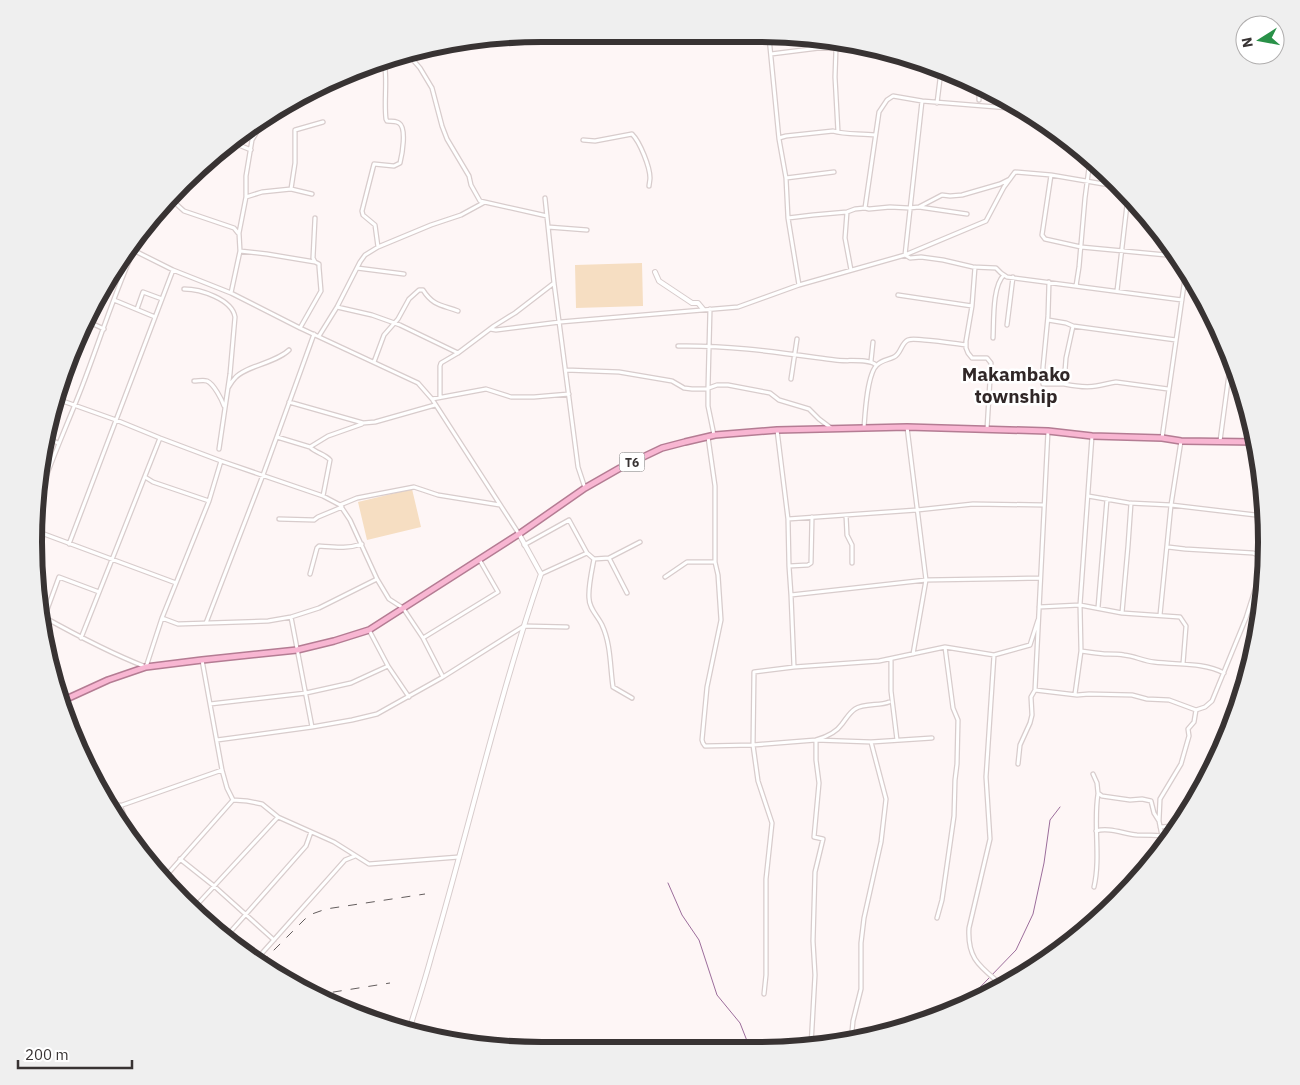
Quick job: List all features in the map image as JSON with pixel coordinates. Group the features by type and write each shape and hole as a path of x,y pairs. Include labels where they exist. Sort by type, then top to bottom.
{"highway":[{"name":"T6","path":"67,698 108,680 146,667 297,650 368,630 519,534 585,488 620,468 662,448 708,437 777,430 906,427 1048,431 1092,436 1162,438 1181,441 1247,442"}],"street":[{"path":"770,43 779,138 786,178 788,218 799,285"},
{"path":"771,54 829,48"},
{"path":"836,49 835,77 838,133"},
{"path":"413,60 432,88 447,139 469,176 473,189 480,201 547,216"},
{"path":"378,247 375,225 363,215 362,211 374,164 394,166 400,163 403,138 401,124 387,121 386,119 385,68"},
{"path":"937,103 940,78"},
{"path":"979,94 979,100"},
{"path":"865,208 879,112 886,100 893,96 937,103 1006,108"},
{"path":"905,255 922,101"},
{"path":"291,189 295,163 295,130 323,122"},
{"path":"779,138 833,131 838,133 875,135"},
{"path":"252,140 256,134"},
{"path":"583,140 595,141 632,134 636,138 648,164 651,179 648,186"},
{"path":"230,293 240,251 238,233 246,197 246,176 252,136"},
{"path":"239,145 251,150"},
{"path":"1076,286 1089,169"},
{"path":"786,178 834,172"},
{"path":"490,330 560,322 738,307 799,285 905,255 986,221 1015,172 1051,175 1106,185"},
{"path":"1051,175 1043,237 1045,239 1081,247 1166,255"},
{"path":"919,207 942,195 962,195 1000,184 1010,179"},
{"path":"246,197 262,192 291,189 312,194"},
{"path":"545,198 578,467 585,488"},
{"path":"319,336 365,255 378,247 461,215 484,202"},
{"path":"176,204 184,211 234,228 238,233"},
{"path":"1117,291 1126,206"},
{"path":"788,218 847,212 865,208 919,207 967,214"},
{"path":"847,212 845,238 850,270"},
{"path":"300,328 321,291 319,264 313,258 316,218"},
{"path":"548,227 587,230"},
{"path":"240,251 315,262"},
{"path":"136,252 173,270 230,293 418,383 432,399 500,504 541,574"},
{"path":"905,255 910,258 920,257 975,267 996,268 1007,277 1182,300"},
{"path":"49,464 74,406 126,266"},
{"path":"975,267 966,345 968,353 972,358 987,358 991,363 986,429"},
{"path":"357,268 404,274"},
{"path":"69,544 173,270"},
{"path":"655,272 659,281 692,303 698,303 703,309"},
{"path":"993,338 996,296 999,281 1004,274"},
{"path":"1007,325 1013,277"},
{"path":"1049,282 1043,384 1086,387 1116,382 1168,389"},
{"path":"440,397 441,364 458,354 554,283"},
{"path":"1162,438 1184,283"},
{"path":"184,288 194,289 218,298 228,304 234,312 230,374 219,449"},
{"path":"374,362 384,335 398,319 413,294 421,289 434,303 458,311"},
{"path":"137,309 143,292 162,299"},
{"path":"898,295 972,306"},
{"path":"114,300 155,317"},
{"path":"336,307 372,315 400,325 458,354"},
{"path":"710,309 708,406 714,436"},
{"path":"1048,320 1073,326 1176,340"},
{"path":"93,324 104,329"},
{"path":"1064,384 1066,358 1073,326"},
{"path":"206,623 263,475 314,334"},
{"path":"791,378 797,340"},
{"path":"864,428 872,372 876,365 896,356 907,340 944,341 966,345"},
{"path":"871,361 874,342"},
{"path":"678,346 722,346 836,360 871,361 876,365"},
{"path":"227,391 236,376 286,354 289,350"},
{"path":"566,370 618,372 672,381 684,388 699,389 717,385 770,392 778,400 810,409 832,429"},
{"path":"1220,441 1229,376"},
{"path":"194,382 207,381 212,385 225,407"},
{"path":"432,399 486,389 511,397 569,394"},
{"path":"63,402 221,461 323,496 341,506 362,544 377,579 389,599 403,608 423,638 443,677"},
{"path":"289,402 363,423"},
{"path":"310,447 328,436 363,423 375,422 435,405"},
{"path":"58,443 71,411"},
{"path":"906,427 926,580 913,654"},
{"path":"777,430 788,519 794,667"},
{"path":"1018,764 1020,745 1032,715 1031,697 1035,690 1048,431"},
{"path":"1075,694 1081,651 1080,605 1092,436"},
{"path":"277,437 310,447 330,460 323,496"},
{"path":"708,437 715,486 715,562 718,575 721,620 707,687 703,743 707,747 816,740 870,742 932,738"},
{"path":"81,638 160,438"},
{"path":"53,441 58,443"},
{"path":"1160,615 1171,505 1181,441"},
{"path":"49,620 81,638 146,667 162,618 209,501 221,461"},
{"path":"145,477 153,482 209,501"},
{"path":"278,519 314,520 357,498 414,487 438,495 500,504"},
{"path":"1088,496 1131,503 1171,505 1256,515"},
{"path":"1098,608 1107,499"},
{"path":"1122,613 1131,503"},
{"path":"788,519 973,504 1044,505"},
{"path":"846,515 847,535 852,545 852,563"},
{"path":"789,566 808,565 811,563 812,517"},
{"path":"524,545 569,520 587,553 594,559 609,558 640,542"},
{"path":"43,534 176,583"},
{"path":"310,574 316,548 319,546 342,548 362,544"},
{"path":"1168,547 1257,555"},
{"path":"411,1024 433,953 506,687 541,574 587,553"},
{"path":"609,558 627,593"},
{"path":"423,638 498,592 479,559"},
{"path":"594,559 589,598 592,611 596,614 602,625 609,649 612,687 632,698"},
{"path":"664,577 687,562 715,562"},
{"path":"47,607 59,577 99,592"},
{"path":"792,595 926,580 1040,578"},
{"path":"162,618 178,624 268,621 291,617 319,608 377,579"},
{"path":"1035,690 1075,694 1132,694 1147,700 1169,700 1196,710 1205,707 1212,701 1224,673 1255,591"},
{"path":"1039,608 1080,605 1122,613 1180,617 1186,626 1183,664"},
{"path":"291,617 312,727"},
{"path":"764,994 766,975 766,879 772,823 758,781 753,745 754,672 879,661 944,647 994,655 1030,645 1038,620"},
{"path":"217,740 312,727 377,714 443,677 524,626 567,628"},
{"path":"368,630 388,666 409,697"},
{"path":"937,918 942,900 954,816 958,720 953,708 944,647"},
{"path":"1081,651 1123,654 1154,662 1211,668 1224,673"},
{"path":"994,655 986,777 990,839 968,935 972,955 978,964 998,981"},
{"path":"890,659 891,691 897,740"},
{"path":"202,660 222,770 227,788 233,800"},
{"path":"210,704 306,693 351,683 388,666"},
{"path":"816,740 838,730 856,708 875,703 889,702"},
{"path":"1162,836 1159,821 1160,799 1181,764 1189,736 1188,729 1194,722 1196,710"},
{"path":"811,1039 815,975 813,941 815,872 823,839 814,837 819,783 816,740"},
{"path":"852,1033 861,989 861,943 864,918 881,842 886,799 870,742"},
{"path":"124,815 120,805 222,770"},
{"path":"1093,774 1097,783 1098,793 1096,831 1098,856 1094,887"},
{"path":"1098,793 1112,798 1130,800 1142,798 1151,801 1154,813 1159,821"},
{"path":"233,800 262,804 278,817 334,842 369,864 459,857"},
{"path":"168,873 233,800"},
{"path":"198,904 278,817"},
{"path":"1160,827 1168,827"},
{"path":"1096,831 1162,836"},
{"path":"230,932 306,846 311,832"},
{"path":"261,955 345,860 355,856"},
{"path":"180,859 214,886 274,940"}],"shaded area":[{"path":"642,263 643,306 576,308 575,265"},
{"path":"412,489 421,527 367,540 358,502"}],"waterway":[{"path":"975,993 1016,950 1033,914 1044,863 1050,820 1060,807"},
{"path":"668,883 682,915 699,940 717,995 740,1023 747,1042"}],"railway":[{"path":"266,958 312,914 326,909 425,894"},
{"path":"326,993 390,983"}],"district":[{"name":"Makambako township","path":"1016,385"}]}
